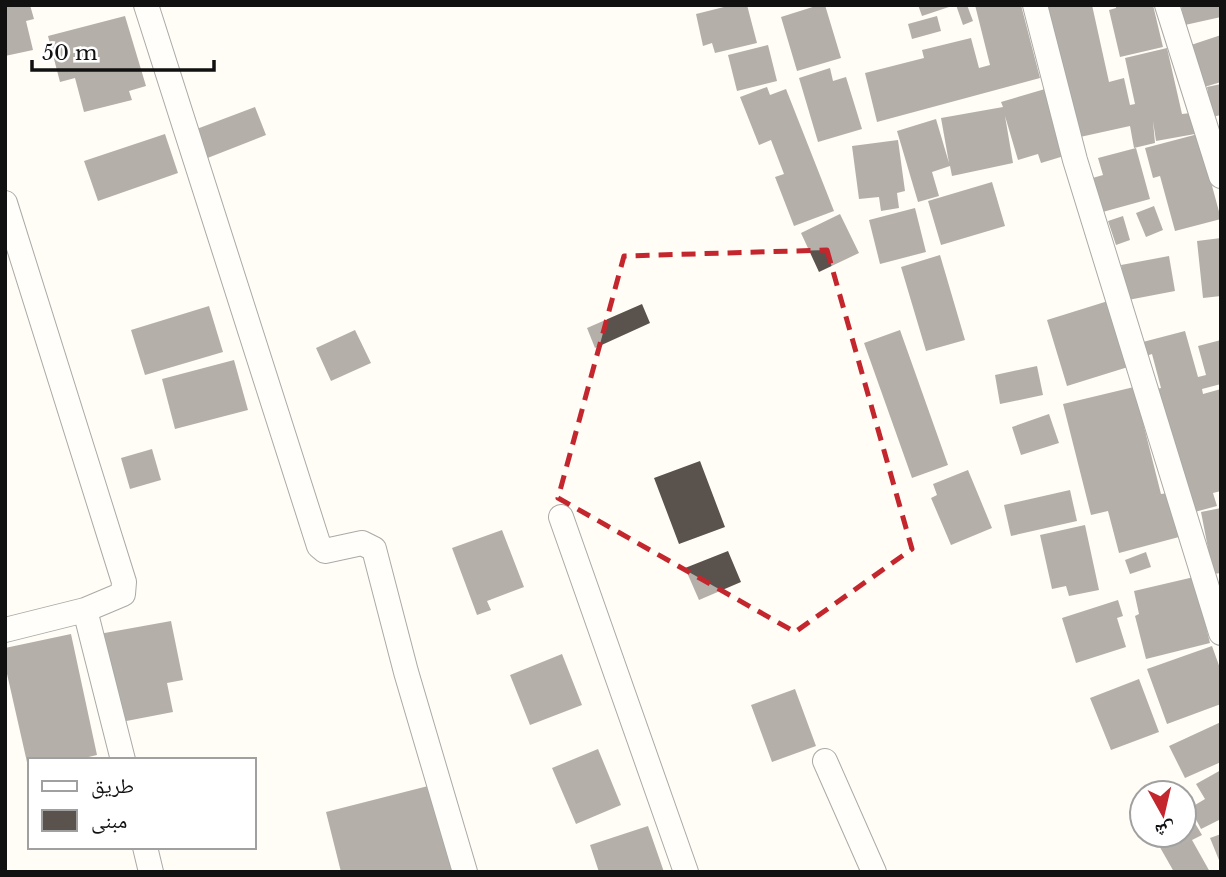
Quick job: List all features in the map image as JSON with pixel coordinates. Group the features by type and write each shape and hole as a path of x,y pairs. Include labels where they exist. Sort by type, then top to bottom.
{"street":[{"path":"146,5 319,546 325,551 362,543 374,549 406,672 465,872"},
{"path":"1035,5 1079,174 1221,633"},
{"path":"1167,5 1221,176"},
{"path":"5,203 124,582 123,594 85,610 5,630"},
{"path":"561,517 686,872"},
{"path":"85,610 122,758"},
{"path":"825,761 874,872"},
{"path":"145,849 151,872"}],"highlighted area":[{"path":"827,250 912,549 795,632 558,498 624,256"}],"building":[{"path":"5,5 30,5 34,19 26,21 33,50 5,56"},
{"path":"732,5 747,5 757,43 715,53 712,43 703,46 696,14"},
{"path":"825,5 841,58 797,71 781,17"},
{"path":"918,5 952,5 952,6 922,16"},
{"path":"956,5 967,5 973,21 963,25"},
{"path":"975,5 1021,5 1040,78 877,122 865,73 924,58 922,50 971,38 979,68 990,65"},
{"path":"1046,5 1092,5 1109,82 1124,78 1130,105 1135,104 1125,58 1167,48 1182,114 1191,113 1195,134 1156,141 1153,121 1155,143 1134,148 1130,126 1080,137"},
{"path":"1116,5 1153,5 1163,47 1120,57 1109,10 1116,8"},
{"path":"1181,5 1221,5 1221,17 1185,25"},
{"path":"125,16 146,86 129,91 132,100 84,112 75,78 60,82 48,36"},
{"path":"937,16 941,31 912,39 908,24"},
{"path":"1221,35 1221,82 1201,88 1188,46"},
{"path":"768,45 777,81 737,91 728,55"},
{"path":"830,68 833,81 846,77 862,129 818,142 799,78"},
{"path":"1221,84 1221,115 1212,117 1207,87"},
{"path":"767,87 770,95 786,89 834,211 794,226 775,177 784,174 771,140 759,145 740,97"},
{"path":"1045,89 1064,156 1041,163 1038,154 1018,160 1005,116 1013,163 952,176 950,166 932,172 939,196 918,202 897,131 936,119 949,163 941,118 1003,107 1001,102"},
{"path":"255,107 266,135 205,159 194,130"},
{"path":"165,134 178,173 98,201 84,161"},
{"path":"1198,134 1221,219 1175,231 1160,176 1153,178 1145,148"},
{"path":"898,140 905,191 897,193 899,208 881,211 879,197 859,199 852,146"},
{"path":"1136,148 1150,199 1099,213 1089,179 1103,175 1098,158"},
{"path":"992,182 1005,226 941,245 928,201"},
{"path":"1154,206 1163,230 1146,237 1136,213"},
{"path":"915,208 926,252 880,264 869,220"},
{"path":"840,214 859,253 819,272 801,233"},
{"path":"1123,216 1130,240 1116,245 1108,221"},
{"path":"1221,238 1221,296 1203,298 1197,241"},
{"path":"940,255 965,340 926,351 901,267"},
{"path":"1169,256 1175,291 1128,300 1121,265"},
{"path":"1108,301 1128,367 1067,386 1047,320"},
{"path":"642,304 650,323 595,348 587,328"},
{"path":"209,306 223,352 145,375 131,330"},
{"path":"355,330 371,363 331,381 316,348"},
{"path":"900,330 948,465 912,478 864,343"},
{"path":"1185,331 1198,377 1206,375 1198,346 1221,340 1221,384 1202,389 1203,394 1221,389 1221,491 1213,493 1217,506 1191,513 1157,389 1161,388 1152,354 1143,357 1139,343"},
{"path":"234,360 248,410 175,429 162,379"},
{"path":"1037,366 1043,395 1000,404 995,375"},
{"path":"1134,387 1161,494 1168,493 1179,537 1119,553 1108,511 1091,515 1063,404"},
{"path":"1049,414 1059,443 1021,455 1012,427"},
{"path":"152,449 161,480 130,489 121,458"},
{"path":"700,461 725,527 679,544 654,478"},
{"path":"968,470 992,528 951,545 931,498 937,495 933,484"},
{"path":"1070,490 1077,521 1011,536 1004,505"},
{"path":"1221,508 1221,573 1213,574 1201,512"},
{"path":"1085,525 1099,590 1069,596 1066,586 1052,589 1040,535"},
{"path":"502,530 524,587 487,601 491,610 477,615 452,548"},
{"path":"728,551 741,582 699,600 685,568"},
{"path":"1146,552 1151,567 1130,574 1125,560"},
{"path":"1194,577 1210,643 1146,659 1135,616 1139,614 1134,591"},
{"path":"1118,600 1123,616 1117,618 1126,647 1076,663 1062,618"},
{"path":"171,621 183,680 167,683 173,712 116,723 99,634"},
{"path":"71,634 97,755 84,758 28,758 28,767 5,665 5,648"},
{"path":"1212,646 1221,671 1221,704 1167,724 1147,669"},
{"path":"562,654 582,705 530,725 510,675"},
{"path":"1139,679 1159,732 1111,750 1090,698"},
{"path":"795,689 816,746 772,762 751,705"},
{"path":"1221,722 1221,762 1185,778 1169,746"},
{"path":"598,749 621,805 576,824 552,768"},
{"path":"1221,770 1221,819 1201,829 1198,823 1198,803 1205,799 1198,783"},
{"path":"432,785 454,872 341,872 326,812"},
{"path":"648,826 664,872 599,872 590,845"},
{"path":"1221,834 1221,865 1210,838"},
{"path":"1161,849 1197,849 1210,872 1174,872"}]}
